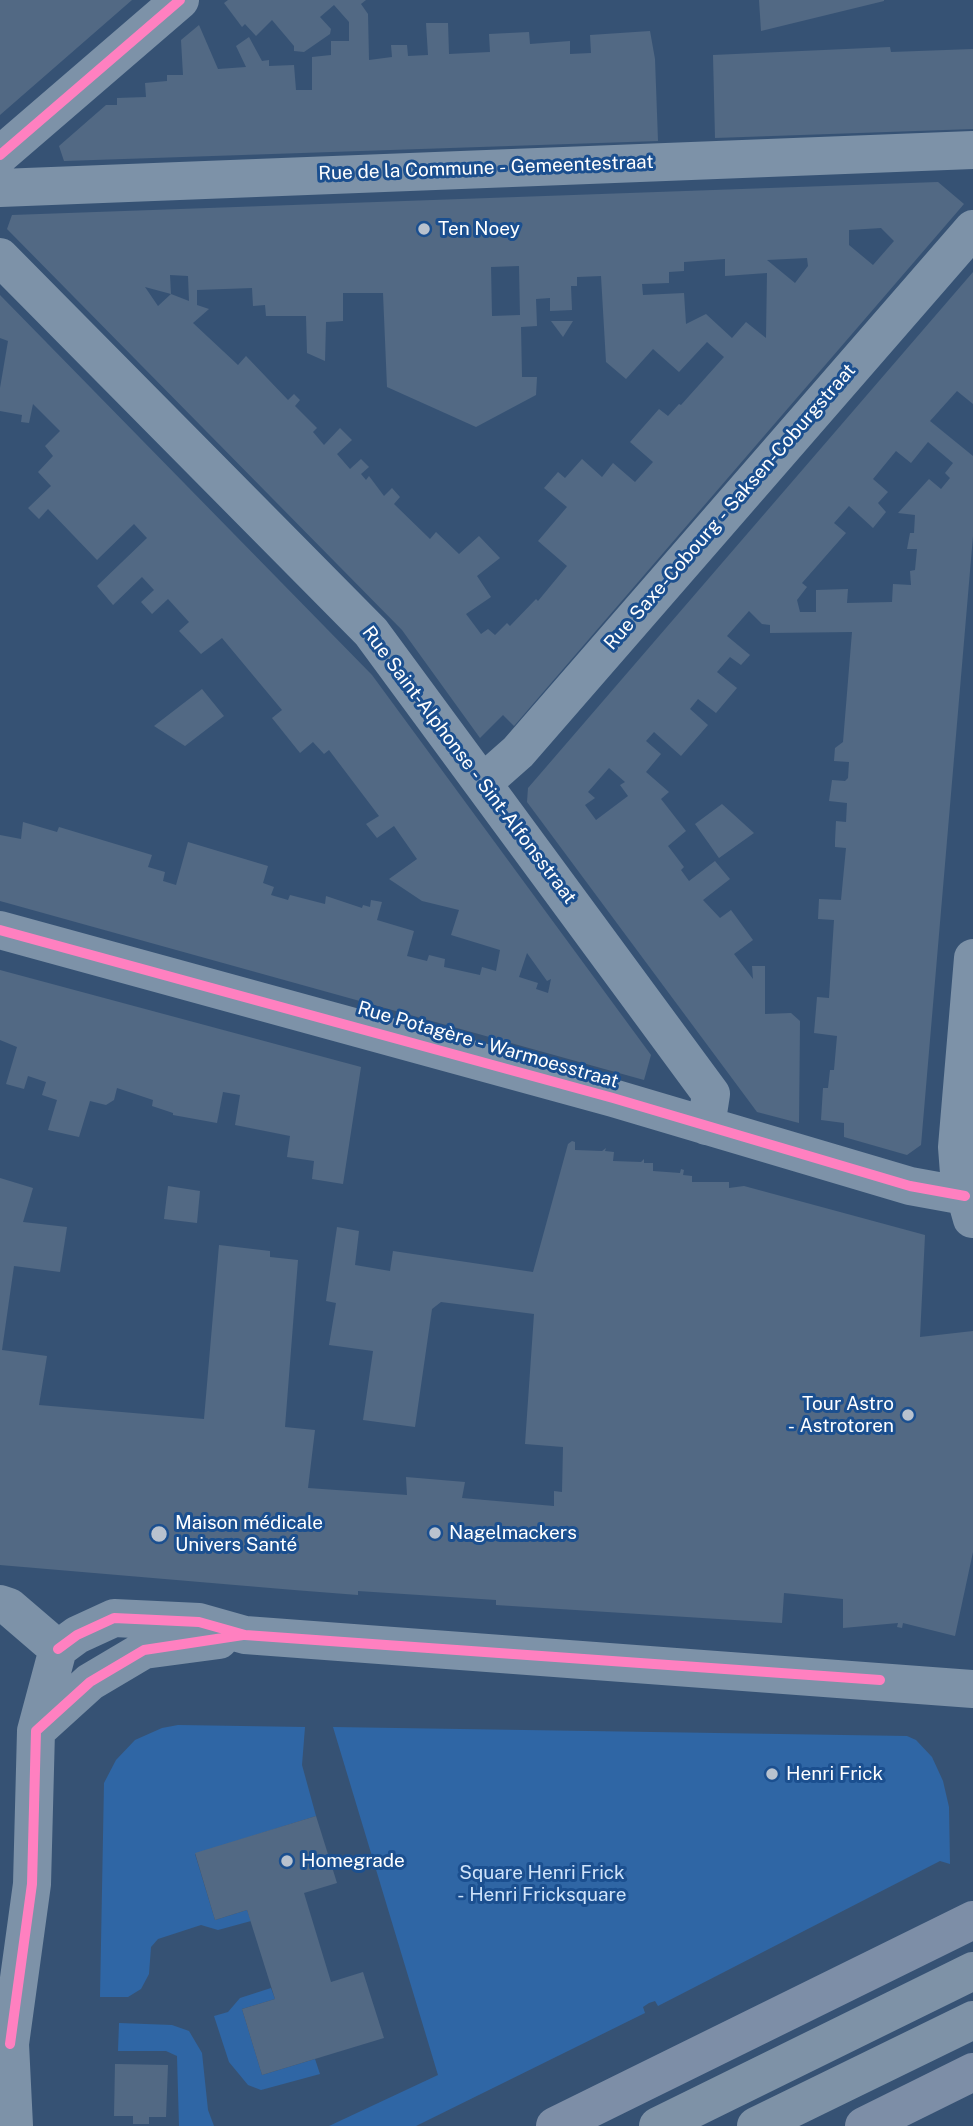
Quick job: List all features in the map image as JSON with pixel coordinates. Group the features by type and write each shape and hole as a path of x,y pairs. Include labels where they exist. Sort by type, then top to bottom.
{"highway":[{"path":"659,2126 973,1970"},
{"path":"756,2126 973,2020"}],"main road":[{"path":"555,2126 973,1920"},
{"path":"864,2126 973,2072"}],"street":[{"path":"0,155 180,0"},
{"name":"Rue de la Commune - Gemeentestraat","path":"0,188 973,150"},
{"name":"Rue Saxe-Cobourg - Saksen-Coburgstraat","path":"484,782 518,752 973,229"},
{"name":"Rue Saint-Alphonse - Sint-Alfonsstraat","path":"0,257 371,632 484,782 711,1094 706,1126"},
{"name":"Rue Potagère - Warmoesstraat","path":"0,930 706,1126 970,1204"},
{"path":"970,1204 958,1173 957,1147 973,958"},
{"path":"0,1604 9,1607 58,1649"},
{"path":"15,2126 5,2044 32,1884 36,1731 58,1649 76,1635 114,1618 199,1622 245,1635 973,1689"},
{"path":"36,1731 90,1682 144,1650 199,1644 245,1635"}],"green space":[{"path":"178,1725 305,1727 302,1765 316,1816 195,1854 215,1920 247,1910 251,1921 218,1930 201,1925 158,1939 151,1947 149,1974 141,1989 128,1997 100,1997 104,1783 116,1760 135,1740 162,1728"},
{"name":"Square Henri Frick - Henri Fricksquare","path":"333,1727 907,1736 916,1740 932,1757 943,1781 949,1807 950,1864 940,1861 658,2006 655,2001 649,2003 643,2007 645,2013 416,2126 329,2126 438,2075"},
{"path":"271,1988 275,1999 242,2009 262,2075 315,2059 320,2074 261,2090 248,2085 229,2062 214,2016 228,2012 240,1998"},
{"path":"119,2023 172,2025 189,2031 202,2053 208,2110 214,2126 179,2126 177,2056 166,2051 118,2051"}],"building":[{"path":"0,0 132,0 0,115"},
{"path":"228,0 366,0 361,4 368,14 369,60 392,57 391,45 407,45 408,56 428,55 426,23 448,23 449,54 490,52 489,34 529,32 530,44 570,41 570,54 591,53 590,35 650,31 655,59 658,141 64,161 59,146 106,105 117,105 117,98 146,97 145,83 167,81 167,75 183,75 181,40 199,25 218,69 246,67 236,46 249,37 262,61 269,60 269,66 294,65 296,90 312,90 312,57 331,55 331,41 349,41 349,22 334,5 320,17 331,29 330,34 304,52 294,51 294,46 272,20 256,36 245,24 242,27 224,3"},
{"path":"759,0 884,0 884,1 761,31"},
{"path":"890,47 891,52 973,49 973,129 715,138 713,55"},
{"path":"938,182 964,204 514,726 503,715 480,738 402,630 7,229 12,215","holes":["881,228 894,241 873,265 849,245 849,230","807,258 808,266 795,283 767,260","725,259 725,276 767,273 766,338 746,322 732,338 706,314 686,324 684,293 643,295 642,284 669,283 669,272 684,271 684,262","519,266 520,315 492,316 491,267","170,275 188,276 189,301 171,294","601,276 606,362 626,379 653,349 679,372 707,342 724,357 681,405 668,416 659,409 630,442 653,462 635,482 613,463 602,477 582,459 565,478 558,472 544,488 567,507 538,541 567,566 538,601 536,599 510,626 507,623 495,635 488,629 481,634 466,614 491,597 477,576 500,558 479,536 459,554 436,532 430,539 394,504 400,497 392,488 384,496 369,476 366,480 361,474 369,467 361,459 350,469 337,454 352,440 340,428 324,445 313,432 317,428 295,406 300,400 294,394 288,400 246,356 238,365 193,323 209,309 197,305 197,290 252,288 253,306 265,305 266,316 306,316 307,353 325,361 326,322 343,321 343,293 383,293 387,387 476,427 536,395 537,377 522,377 521,327 537,326 536,299 550,298 550,311 572,310 571,286 577,286 577,277","145,287 171,294 158,306"]},
{"path":"973,272 973,404 957,391 930,421 973,456 973,536 921,1145 907,1155 844,1137 844,1123 821,1120 823,1088 828,1088 830,1070 834,1070 837,1036 814,1033 817,997 829,998 834,920 818,919 819,899 841,900 846,848 835,847 836,821 846,822 847,803 829,801 832,780 845,781 848,778 849,762 834,761 835,748 843,742 852,632 770,633 770,625 762,624 749,611 727,636 750,655 741,665 730,657 717,672 737,688 716,713 698,699 690,709 708,725 681,756 654,732 646,741 661,754 646,772 669,792 661,799 686,831 668,846 684,867 681,870 689,881 715,861 730,879 703,900 720,918 731,910 753,940 734,954 753,979 752,966 765,966 765,1014 791,1013 800,1021 799,1123 757,1112 527,802 528,788","holes":["928,442 953,463 945,473 950,478 941,489 929,479 898,513 915,515 914,533 910,533 907,549 917,549 915,570 910,571 911,585 893,584 892,602 847,603 848,589 816,590 816,612 800,612 797,600 807,587 802,583 846,533 834,523 849,506 873,528 886,512 878,503 888,492 873,479 896,451 911,463","609,768 625,782 620,785 628,796 596,820 585,805 595,798 588,792"]},
{"path":"0,295 372,675 651,1055 644,1080 0,901 0,835 21,839 23,822 57,832 59,827 152,855 148,867 165,872 163,881 176,885 188,842 268,866 263,883 274,887 271,895 288,900 290,895 325,904 326,896 362,908 363,905 370,907 371,900 382,902 377,920 414,931 407,956 427,961 429,955 445,959 444,967 480,975 482,967 496,971 500,950 451,935 459,910 422,901 389,879 417,859 394,826 377,838 366,824 379,816 329,750 324,754 313,742 300,753 272,718 282,710 222,638 201,654 179,631 189,622 168,599 152,614 141,602 154,590 142,577 113,605 97,586 147,538 134,524 97,560 48,509 39,519 28,508 51,486 38,472 53,456 45,446 60,431 33,404 29,423 21,422 22,415 0,411 0,388 8,341 0,338","holes":["527,953 547,981 551,979 548,993 536,989 538,983 519,977"]},
{"path":"551,321 573,321 563,337"},
{"path":"202,689 224,716 185,746 154,726"},
{"path":"722,804 754,833 719,858 695,824"},
{"path":"0,970 361,1067 343,1184 312,1179 314,1161 287,1157 290,1136 235,1125 240,1095 223,1092 217,1123 173,1115 152,1106 153,1100 117,1088 114,1100 106,1105 90,1101 79,1137 48,1130 57,1100 42,1095 46,1082 28,1076 24,1089 6,1084 17,1047 0,1040"},
{"path":"575,1142 575,1150 602,1151 606,1148 605,1151 614,1152 613,1161 641,1162 644,1159 644,1163 653,1163 653,1171 680,1173 681,1169 684,1170 683,1175 692,1176 692,1182 729,1182 729,1188 744,1186 925,1235 920,1337 973,1331 973,1552 955,1636 903,1623 902,1628 897,1627 898,1623 843,1628 843,1599 784,1593 782,1623 496,1605 496,1600 358,1591 358,1595 0,1565 0,1178 33,1188 23,1222 67,1227 60,1272 14,1266 2,1350 47,1356 39,1405 204,1419 219,1245 270,1251 270,1257 298,1260 285,1427 315,1430 308,1488 407,1495 406,1477 465,1482 462,1498 554,1506 554,1491 562,1492 563,1447 525,1444 534,1314 441,1302 432,1309 415,1427 363,1420 373,1351 329,1345 336,1303 326,1301 337,1227 359,1231 355,1265 390,1271 393,1251 533,1272 568,1144"},
{"path":"168,1186 200,1191 197,1223 164,1219"},
{"path":"316,1816 337,1883 304,1893 331,1982 363,1972 384,2038 262,2075 242,2009 275,1999 247,1910 215,1920 195,1853"},
{"path":"115,2064 168,2065 166,2117 149,2117 149,2124 133,2124 133,2116 114,2116"}],"cycle path":[{"path":"0,155 180,0"},
{"path":"0,930 613,1098 910,1186 965,1196"},
{"path":"58,1649 77,1635 114,1618 199,1622 245,1635 880,1680"},
{"path":"10,2044 32,1884 36,1731 90,1682 144,1650 243,1635"}],"place":[{"name":"Ten Noey","path":"424,229"},
{"name":"Tour Astro - Astrotoren","path":"908,1415"},
{"name":"Nagelmackers","path":"435,1533"},
{"name":"Maison médicale Univers Santé","path":"159,1534"},
{"name":"Henri Frick","path":"772,1774"},
{"name":"Homegrade","path":"287,1861"}]}
